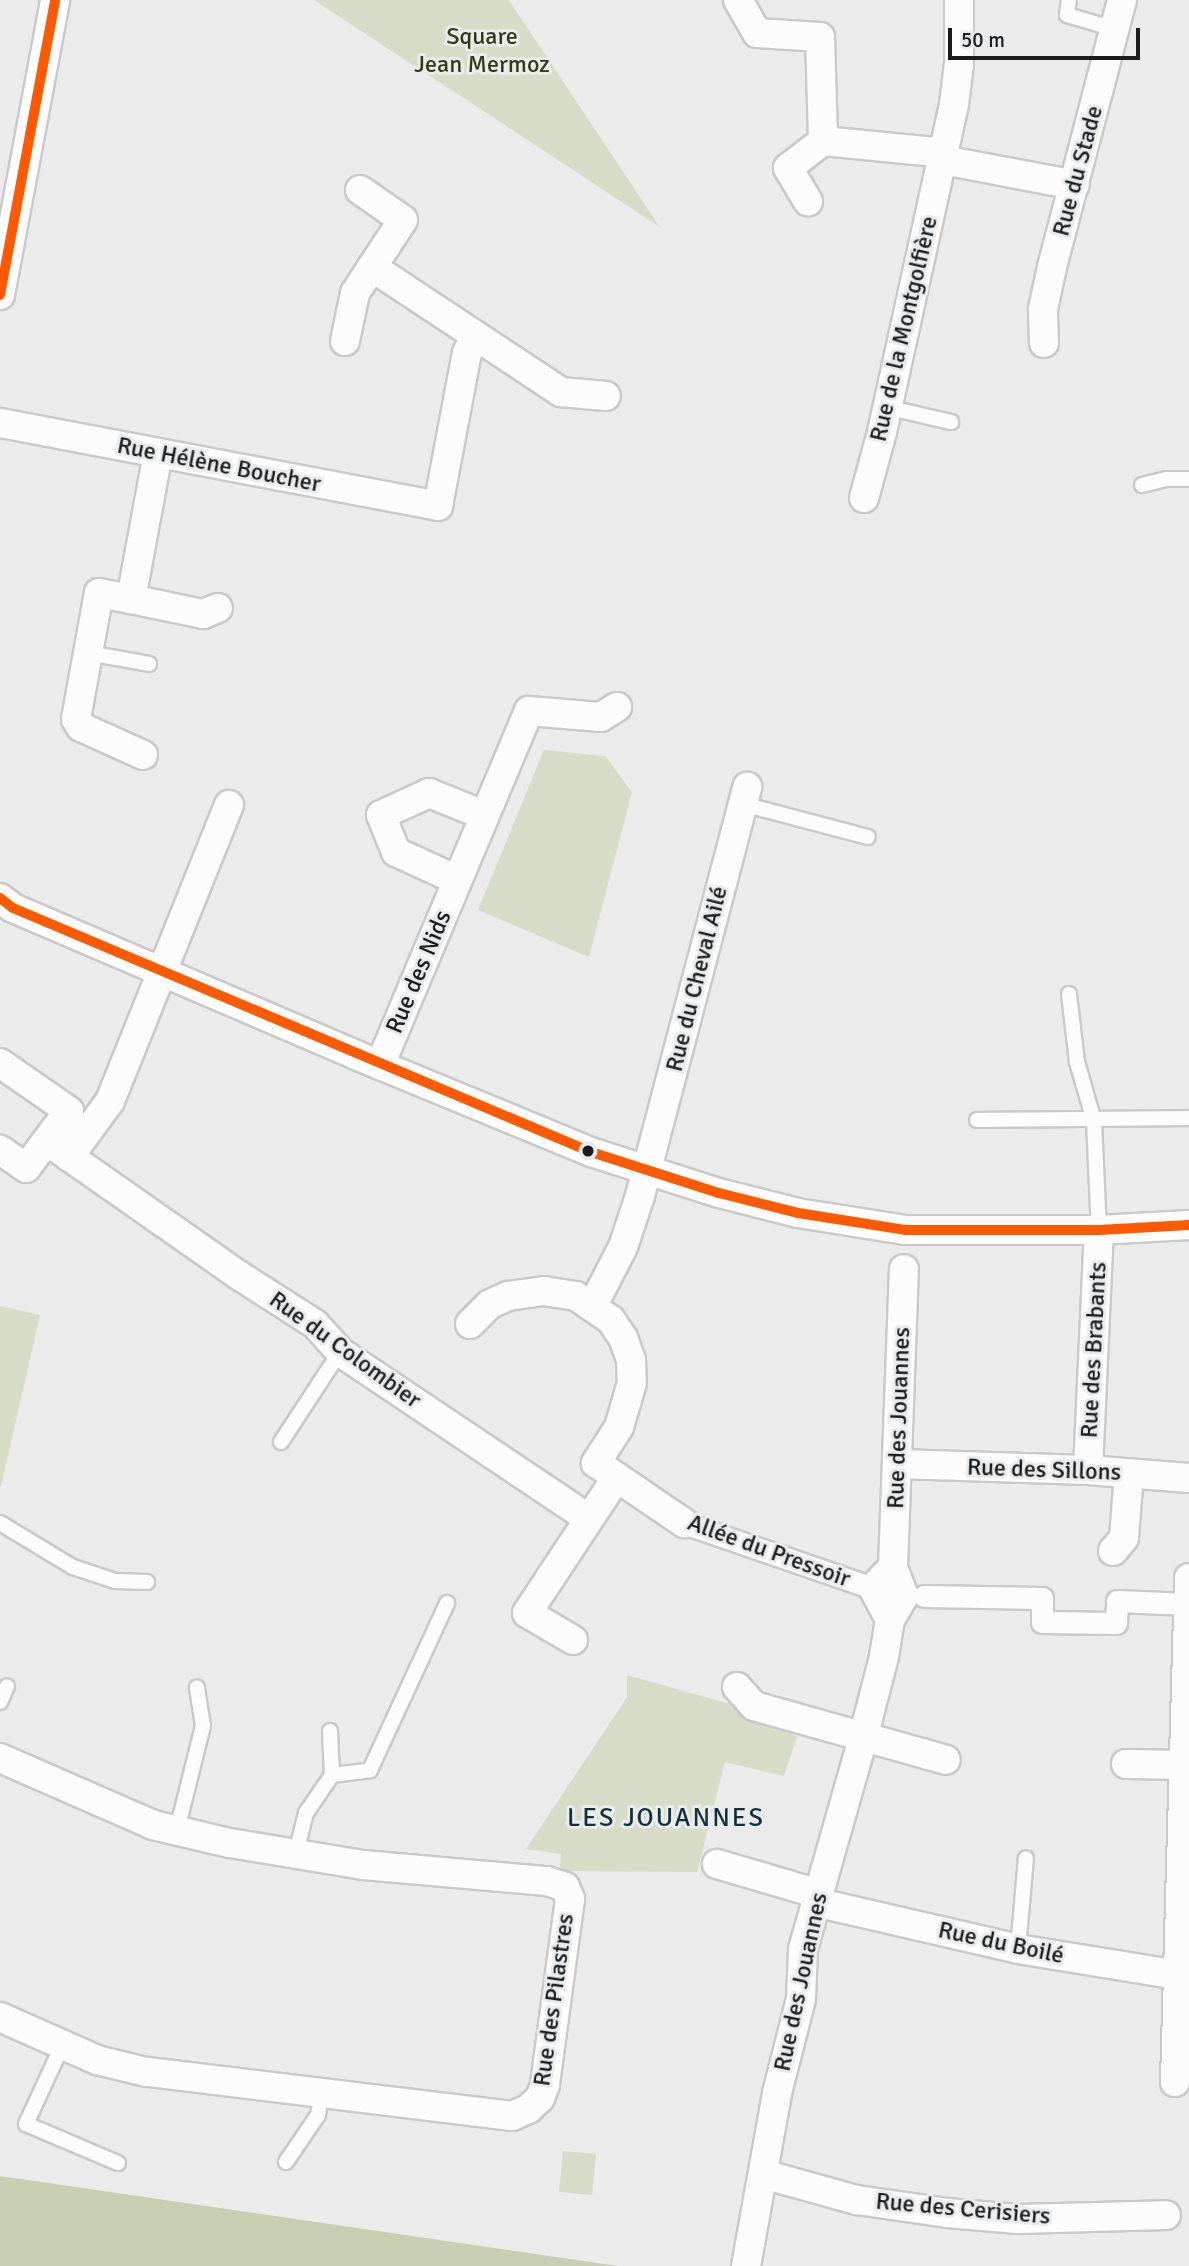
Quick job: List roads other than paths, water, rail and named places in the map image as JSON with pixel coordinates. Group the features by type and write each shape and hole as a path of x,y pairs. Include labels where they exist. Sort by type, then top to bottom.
{"street":[{"path":"0,295 55,0"},
{"path":"738,0 757,33 820,37 823,141"},
{"name":"Rue de la Montgolfière","path":"864,498 944,157 959,65 959,0"},
{"name":"Rue du Stade","path":"1044,342 1043,309 1122,0"},
{"path":"808,201 788,168 823,141 944,157 1075,185"},
{"path":"345,341 355,293 402,220 360,190"},
{"path":"372,267 561,392 606,396"},
{"name":"Rue Hélène Boucher","path":"0,423 438,506 467,353 478,339"},
{"path":"131,599 158,453"},
{"path":"143,755 82,727 76,719 99,593 203,614 218,608"},
{"name":"Rue des Nids","path":"380,1065 529,711 601,717 617,707"},
{"name":"Rue des Nids","path":"457,880 396,852 381,815 429,793 484,815"},
{"name":"Rue du Cheval Ailé","path":"593,1305 624,1247 647,1171 745,796"},
{"path":"0,1150 26,1168 58,1149 110,1101 229,806"},
{"path":"4,904 590,1152 647,1171 798,1213 905,1230 1099,1230 1189,1225"},
{"path":"0,1063 69,1111 58,1149"},
{"name":"Rue du Colombier","path":"58,1149 240,1276 315,1324 340,1352 588,1518"},
{"name":"Rue des Brabants","path":"1088,1470 1099,1230"},
{"name":"Rue des Jouannes","path":"746,2266 777,2092 801,1999 803,1949 863,1738 884,1657 890,1620 914,1596 893,1567 904,1269"},
{"path":"470,1324 490,1304 526,1292 558,1291 593,1305 611,1320 623,1338 631,1360 632,1383 606,1470 588,1518 527,1613 573,1640"},
{"name":"Rue des Sillons","path":"898,1464 1088,1470 1189,1478"},
{"name":"Allée du Pressoir","path":"606,1470 684,1523 873,1588"},
{"path":"1113,1550 1124,1538 1129,1473"},
{"path":"890,1620 873,1588 893,1567"},
{"path":"914,1596 1042,1598 1042,1622 1116,1623 1116,1601 1188,1595 1183,1765 1184,1974 1175,2082"},
{"path":"737,1688 754,1706 946,1760"},
{"name":"Rue des Pilastres","path":"0,1758 153,1825 230,1843 376,1866 547,1881 565,1887 569,1899 545,2085 540,2098 528,2109 512,2116 146,2072 97,2060 0,2017"},
{"path":"1126,1764 1183,1765"},
{"name":"Rue du Boilé","path":"717,1864 817,1898 1018,1949 1184,1974"},
{"name":"Rue des Cerisiers","path":"763,2174 857,2200 947,2213 1018,2219 1166,2215"}],"lane":[{"path":"1069,0 1067,15 1115,29"},
{"path":"886,407 951,422"},
{"path":"1142,485 1166,479 1189,479"},
{"path":"88,653 149,664"},
{"path":"745,796 868,837"},
{"path":"1069,994 1077,1062 1094,1121 1099,1230"},
{"path":"977,1121 1189,1118"},
{"path":"281,1442 340,1352"},
{"path":"0,1523 73,1567 115,1581 147,1582"},
{"path":"332,1775 370,1770 447,1603"},
{"path":"0,1702 7,1686"},
{"path":"177,1830 203,1726 197,1687"},
{"path":"296,1853 306,1813 332,1775 330,1731"},
{"path":"1018,1949 1026,1858"},
{"path":"62,2046 26,2124 118,2163"},
{"path":"286,2162 318,2115 321,2095"}],"district":[{"name":"LES JOUANNES","path":"666,1819"}],"park label":[{"name":"Square Jean Mermoz","path":"482,51"}]}
